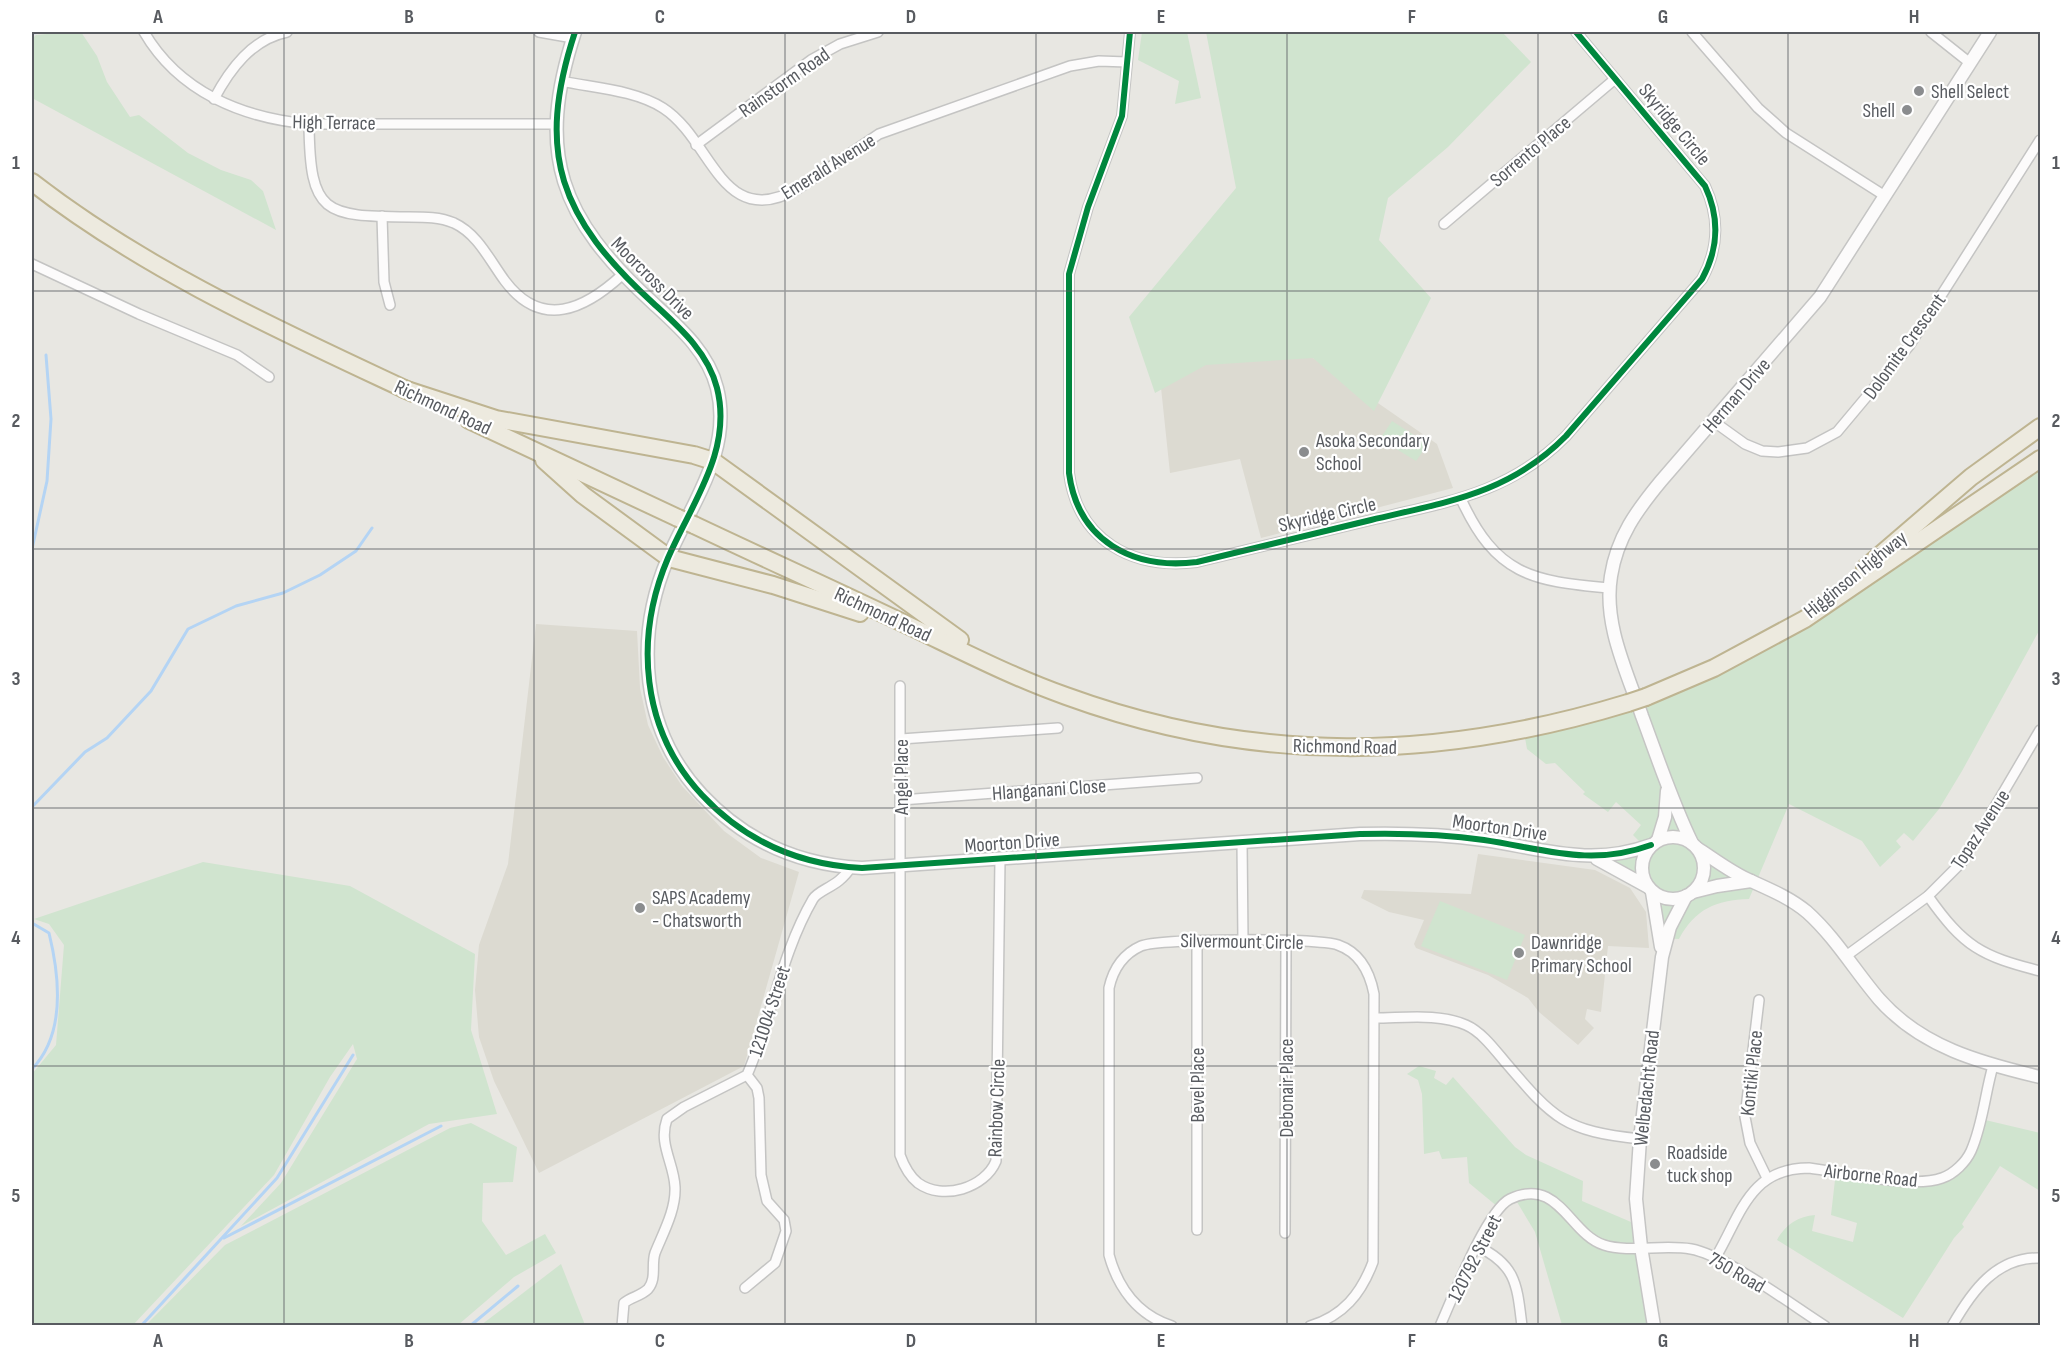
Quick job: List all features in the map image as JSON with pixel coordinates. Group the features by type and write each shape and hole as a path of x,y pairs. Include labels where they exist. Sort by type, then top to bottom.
{"highway":[{"name":"Richmond Road","path":"32,182 120,244 185,283 267,325 954,647 1066,696 1124,715 1207,735 1295,746 1412,747 1498,736 1541,728 1646,697 1714,668 1791,625"},
{"path":"404,389 496,419 694,454 713,462 936,625 1066,696"},
{"name":"Higginson Highway","path":"1791,625 1871,563 1971,477 2040,427"},
{"path":"533,450 584,495 669,558 834,604 954,647"},
{"name":"Higginson Highway","path":"1791,625 1830,604 2040,459"}],"street":[{"name":"High Terrace","path":"144,32 181,76 214,99 231,108 269,119 309,124 556,124"},
{"path":"214,99 229,74 247,53 270,38 287,32"},
{"path":"539,32 574,35"},
{"name":"Rainstorm Road","path":"696,145 811,60 840,44 878,32"},
{"name":"Skyridge Circle","path":"1130,32 1122,116 1088,207 1069,274 1070,473 1077,505 1090,525 1105,540 1126,555 1157,563 1181,564 1461,499 1515,478 1553,449 1695,287 1712,256 1716,220 1705,186 1576,32"},
{"path":"1692,32 1758,108 1780,128 1885,196"},
{"path":"1931,32 1970,63"},
{"name":"Herman Drive","path":"1694,846 1667,787 1612,628 1609,588 1615,556 1628,525 1661,480 1820,297 1990,32"},
{"name":"Moorcross Drive","path":"574,35 561,81 556,124 558,154 570,197 593,241 622,275 688,336 713,376 722,422 713,462 694,508"},
{"name":"Emerald Avenue","path":"561,81 647,100 671,115 734,191 751,199 776,200 799,188 879,134 1070,66 1099,61 1127,62"},
{"name":"Sorrento Place","path":"1444,224 1616,79"},
{"path":"309,124 310,167 320,196 344,214 433,218 456,224 478,242 518,295 546,309 566,309 589,302 622,275"},
{"name":"Dolomite Crescent","path":"1713,421 1745,444 1762,451 1778,452 1807,448 1837,432 1909,345 2040,140"},
{"path":"382,216 384,275 390,305"},
{"path":"32,264 168,327 237,355 269,377"},
{"path":"1461,499 1485,543 1519,570 1556,583 1609,588"},
{"name":"Moorton Drive","path":"694,508 669,558 651,609 646,643 652,697 672,753 706,800 721,814 771,848 801,859 851,867 901,867 1360,834 1433,834 1594,857 1629,853 1655,843"},
{"name":"Angel Place","path":"900,686 901,867"},
{"path":"901,739 1058,728"},
{"name":"Topaz Avenue","path":"1846,956 1928,896 1964,861 2040,730"},
{"name":"Hlanganani Close","path":"901,800 1197,778"},
{"name":"Herman Drive","path":"1655,843 1665,817 1667,787"},
{"path":"1750,881 1717,886 1668,899 1650,890 1641,866 1655,843 1675,837 1694,846 1750,881 1779,893 1806,912 1846,956 1881,1001 1911,1028 1949,1050 1993,1066 2040,1077"},
{"path":"1242,841 1243,941"},
{"path":"1689,894 1700,883 1704,872 1703,859 1694,846"},
{"name":"Moorton Drive","path":"1594,857 1650,890"},
{"name":"Rainbow Circle","path":"901,867 900,1155 910,1175 922,1185 951,1190 980,1182 993,1169 996,1161 1000,859"},
{"name":"121004 Street","path":"622,1326 624,1303 649,1288 654,1277 655,1253 662,1243 672,1211 675,1188 664,1143 668,1119 684,1107 747,1075 758,1048 786,959 814,896 842,880 851,867"},
{"name":"Welbedacht Road","path":"1650,890 1662,957"},
{"name":"Welbedacht Road","path":"1654,1326 1636,1199 1640,1139 1662,957 1670,927 1689,894"},
{"path":"1928,896 1959,934 1977,950 2001,961 2040,971"},
{"name":"Silvermount Circle","path":"1172,1326 1155,1319 1137,1306 1117,1279 1109,1255 1108,994 1115,970 1135,949 1154,942 1197,941 1328,942 1355,955 1371,978 1375,1018 1373,1262 1366,1280 1347,1305 1336,1315 1310,1326"},
{"name":"Bevel Place","path":"1197,941 1197,1230"},
{"name":"Debonair Place","path":"1285,1233 1286,942"},
{"name":"Kontiki Place","path":"1759,1000 1745,1117 1750,1143 1767,1178"},
{"path":"1375,1018 1436,1018 1469,1026 1490,1045 1540,1101 1562,1120 1595,1133 1640,1139"},
{"name":"Airborne Road","path":"1716,1257 1741,1208 1767,1178 1792,1168 1809,1168 1919,1182 1943,1178 1965,1162 1971,1152 1993,1066"},
{"path":"746,1288 775,1263 786,1231 784,1220 767,1201 761,1175 759,1098 757,1088 747,1075"},
{"name":"120792 Street","path":"1440,1326 1499,1207 1510,1199 1527,1194 1553,1201 1600,1243 1615,1247 1641,1247"},
{"path":"1478,1246 1502,1260 1512,1274 1522,1326"},
{"name":"750 Road","path":"1641,1247 1684,1248 1716,1257 1825,1326"},
{"path":"1952,1326 1976,1288 1992,1273 2016,1262 2040,1258"}],"shaded area":[{"name":"Asoka Secondary School","path":"1228,351 1303,351 1437,444 1453,488 1261,538 1240,459 1170,473 1160,378"},
{"name":"SAPS Academy - Chatsworth","path":"536,624 637,631 640,688 648,725 663,757 682,786 724,831 761,858 799,872 744,1066 539,1173 494,1081 479,1037 475,990 479,945 508,864"},
{"name":"Dawnridge Primary School","path":"1478,854 1595,870 1630,888 1646,912 1649,948 1608,946 1601,1012 1587,1009 1585,1019 1594,1028 1578,1045 1539,1012 1528,998 1488,975 1416,948 1414,944 1424,920 1389,912 1361,898 1364,890 1471,894"}],"green space":[{"path":"81,32 97,56 107,82 130,117 139,115 188,153 221,170 251,180 263,191 276,230 32,98 32,39 36,35"},
{"path":"1142,32 1187,32 1201,98 1175,104 1179,81 1138,60"},
{"path":"1206,32 1502,32 1531,62 1448,147 1388,198 1379,240 1431,298 1374,411 1313,358 1206,365 1155,393 1129,317 1236,188"},
{"path":"1392,421 1428,444 1416,461 1380,439"},
{"path":"2040,460 2040,629 1939,809 1913,841 1904,833 1896,841 1901,847 1880,867 1862,841 1789,804 1749,899 1726,901 1699,913 1679,939 1660,938 1651,892 1593,857 1629,853 1639,841 1633,835 1641,825 1616,802 1608,812 1583,794 1585,792 1555,763 1546,764 1527,749 1524,732 1541,728 1752,650"},
{"path":"203,862 350,886 475,954 471,1030 497,1114 429,1124 241,1226 281,1183 357,1059 353,1044 330,1077 274,1175 133,1325 32,1325 32,1074 56,1045 64,945 49,924 34,919"},
{"path":"1440,901 1525,935 1507,980 1421,946"},
{"path":"1419,1066 1436,1071 1434,1078 1446,1085 1453,1077 1515,1147 1526,1155 1583,1181 1582,1201 1638,1225 1654,1325 1562,1325 1535,1232 1514,1197 1498,1207 1469,1183 1467,1157 1442,1159 1439,1151 1424,1154 1422,1094 1418,1080 1407,1074"},
{"path":"1981,1119 2040,1133 2040,1191 2000,1166 1962,1224 1964,1227 1954,1238 1903,1318 1777,1240 1792,1223 1803,1217 1815,1215 1812,1231 1853,1242 1857,1223 1831,1215 1836,1171 1934,1181 1965,1162"},
{"path":"471,1123 517,1147 513,1182 483,1183 482,1221 506,1255 545,1234 556,1253 514,1277 458,1325 146,1325 225,1245 450,1128"},
{"path":"561,1264 585,1325 481,1325"}],"waterway":[{"path":"32,33 43,32"},
{"path":"32,549 47,481 51,419 46,355"},
{"path":"32,807 85,752 107,738 151,691 188,629 236,606 283,593 320,575 356,551 372,528"},
{"path":"32,923 49,933 57,987 57,1005 51,1039 43,1055 32,1069"},
{"path":"141,1326 277,1178 353,1055"},
{"path":"224,1238 441,1126"},
{"path":"470,1326 518,1286"}],"cycle path":[{"path":"575,32 563,75 557,114 558,149 564,181 577,212 596,242 621,272 691,341 707,363 717,388 720,411 715,455 698,497 668,558 657,588 650,620 649,682 655,713 666,742 682,769 702,795 736,825 755,838 795,856 839,866 862,868 1360,834 1453,836 1588,855 1608,855 1651,845"},
{"path":"1130,32 1122,116 1088,207 1069,274 1069,473 1074,497 1084,517 1112,546 1151,561 1173,563 1197,562 1451,501 1499,483 1522,471 1544,456 1566,436 1702,279 1712,256 1716,233 1713,210 1705,186 1576,32"}],"place":[{"name":"Shell Select","path":"1919,91"},
{"name":"Shell","path":"1907,110"},
{"name":"Asoka Secondary School","path":"1304,452"},
{"name":"SAPS Academy - Chatsworth","path":"640,908"},
{"name":"Dawnridge Primary School","path":"1519,953"},
{"name":"Roadside tuck shop","path":"1655,1164"}]}
